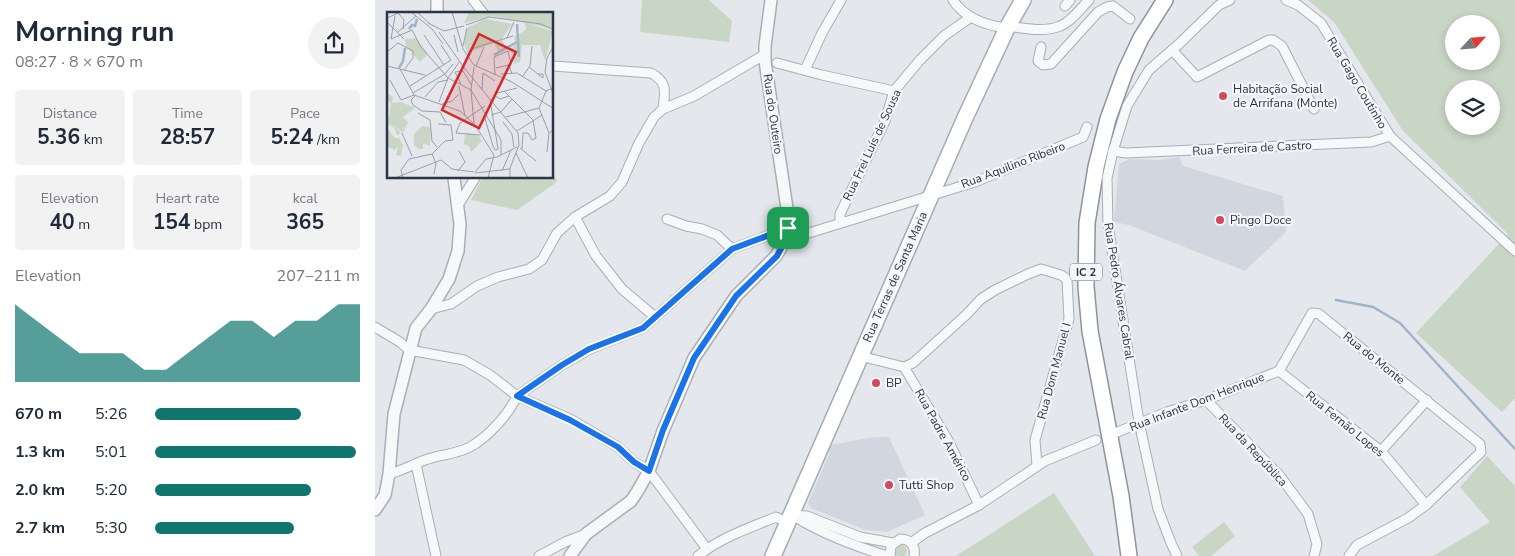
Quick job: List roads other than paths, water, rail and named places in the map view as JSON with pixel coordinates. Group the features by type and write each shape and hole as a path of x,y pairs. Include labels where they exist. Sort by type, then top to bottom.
{"main road":[{"name":"Rua Terras de Santa Maria","path":"773,556 860,356 923,201 965,118 1008,26 1023,0"},
{"name":"IC 2","path":"1124,556 1116,497 1085,332 1080,287 1082,222 1090,166 1103,118 1121,70 1137,37 1159,0"},
{"name":"IC 2","path":"1129,556 1121,496 1090,331 1086,278 1087,223 1096,167 1108,119 1125,72 1141,38 1165,0"}],"street":[{"path":"473,0 482,12"},
{"name":"Rua do Outeiro","path":"771,0 764,54 788,215 786,237"},
{"path":"805,70 822,33 841,0"},
{"path":"953,0 960,11 996,27 1008,26 1035,30 1049,30 1063,25 1089,0"},
{"path":"1219,2 1230,0"},
{"name":"Rua Gago Coutinho","path":"1286,0 1298,5 1321,23 1390,136 1515,251"},
{"name":"Rua Pedro Álvares Cabral","path":"1177,556 1158,509 1139,422 1108,226 1107,178 1127,106 1149,70 1211,14 1219,2"},
{"path":"1041,47 1038,61 1043,65 1051,64 1107,4 1113,6 1130,19"},
{"name":"Rua Frei Luís de Sousa","path":"840,222 840,214 885,121 894,92 920,60 943,36 971,17"},
{"path":"1172,50 1197,78 1269,40 1273,40 1282,46 1314,109"},
{"path":"431,309 451,304 477,286 498,277 529,269 542,260 557,233 575,217 610,196 622,182 639,143 654,117 663,110 694,96 764,54"},
{"path":"777,63 894,92"},
{"path":"554,66 651,73 660,78 665,90 663,110"},
{"name":"Rua Aquilino Ribeiro","path":"732,249 764,237 799,236 840,222 923,201 975,182 1083,137 1087,127"},
{"name":"Rua Ferreira de Castro","path":"1113,151 1126,153 1282,147 1371,142 1390,136"},
{"path":"375,510 378,498 385,495 389,474 394,414 416,328 431,309 449,279 458,251 459,224 454,179"},
{"path":"457,207 474,179"},
{"path":"575,217 597,256 622,289 655,317"},
{"path":"389,474 469,447 493,428 512,407 517,396 589,349 643,328 732,249 717,235 667,219"},
{"path":"539,556 565,542 586,534 631,501 649,471 663,430 694,358 736,296 777,256 786,237 764,237"},
{"name":"Rua Dom Manuel I","path":"904,367 913,363 981,299 995,290 1041,269 1061,275 1067,279 1069,319 1035,440 1037,466"},
{"name":"Rua do Monte","path":"1279,370 1312,313 1319,314 1480,444 1481,452 1426,505"},
{"path":"375,328 409,350 464,360 491,375 517,396 570,420 618,447 634,462 649,471 707,549"},
{"path":"860,356 904,367"},
{"name":"Rua Padre Américo","path":"904,367 948,440 979,505"},
{"name":"Rua Infante Dom Henrique","path":"1115,433 1139,422 1206,400 1279,370"},
{"name":"Rua Fernão Lopes","path":"1279,370 1381,452 1426,505"},
{"name":"Rua da República","path":"1206,400 1279,476 1308,514 1317,544 1314,556"},
{"path":"1381,452 1427,400"},
{"path":"911,543 925,533 979,505 1037,466 1096,440"},
{"path":"416,464 437,556"},
{"path":"1349,556 1357,545 1408,518 1426,505"},
{"path":"790,519 807,516 860,537 893,543"},
{"path":"698,556 707,549 743,530 776,517 808,525 859,552 888,556 893,543 900,539 908,541 915,550 914,556"},
{"path":"570,556 586,534"}],"waterway":[{"path":"1336,300 1373,307 1400,323 1515,449"}],"place":[{"name":"Habitação Social de Arrifana (Monte)","path":"1223,96"},
{"name":"Pingo Doce","path":"1220,220"},
{"name":"BP","path":"876,383"},
{"name":"Tutti Shop","path":"889,485"}]}
